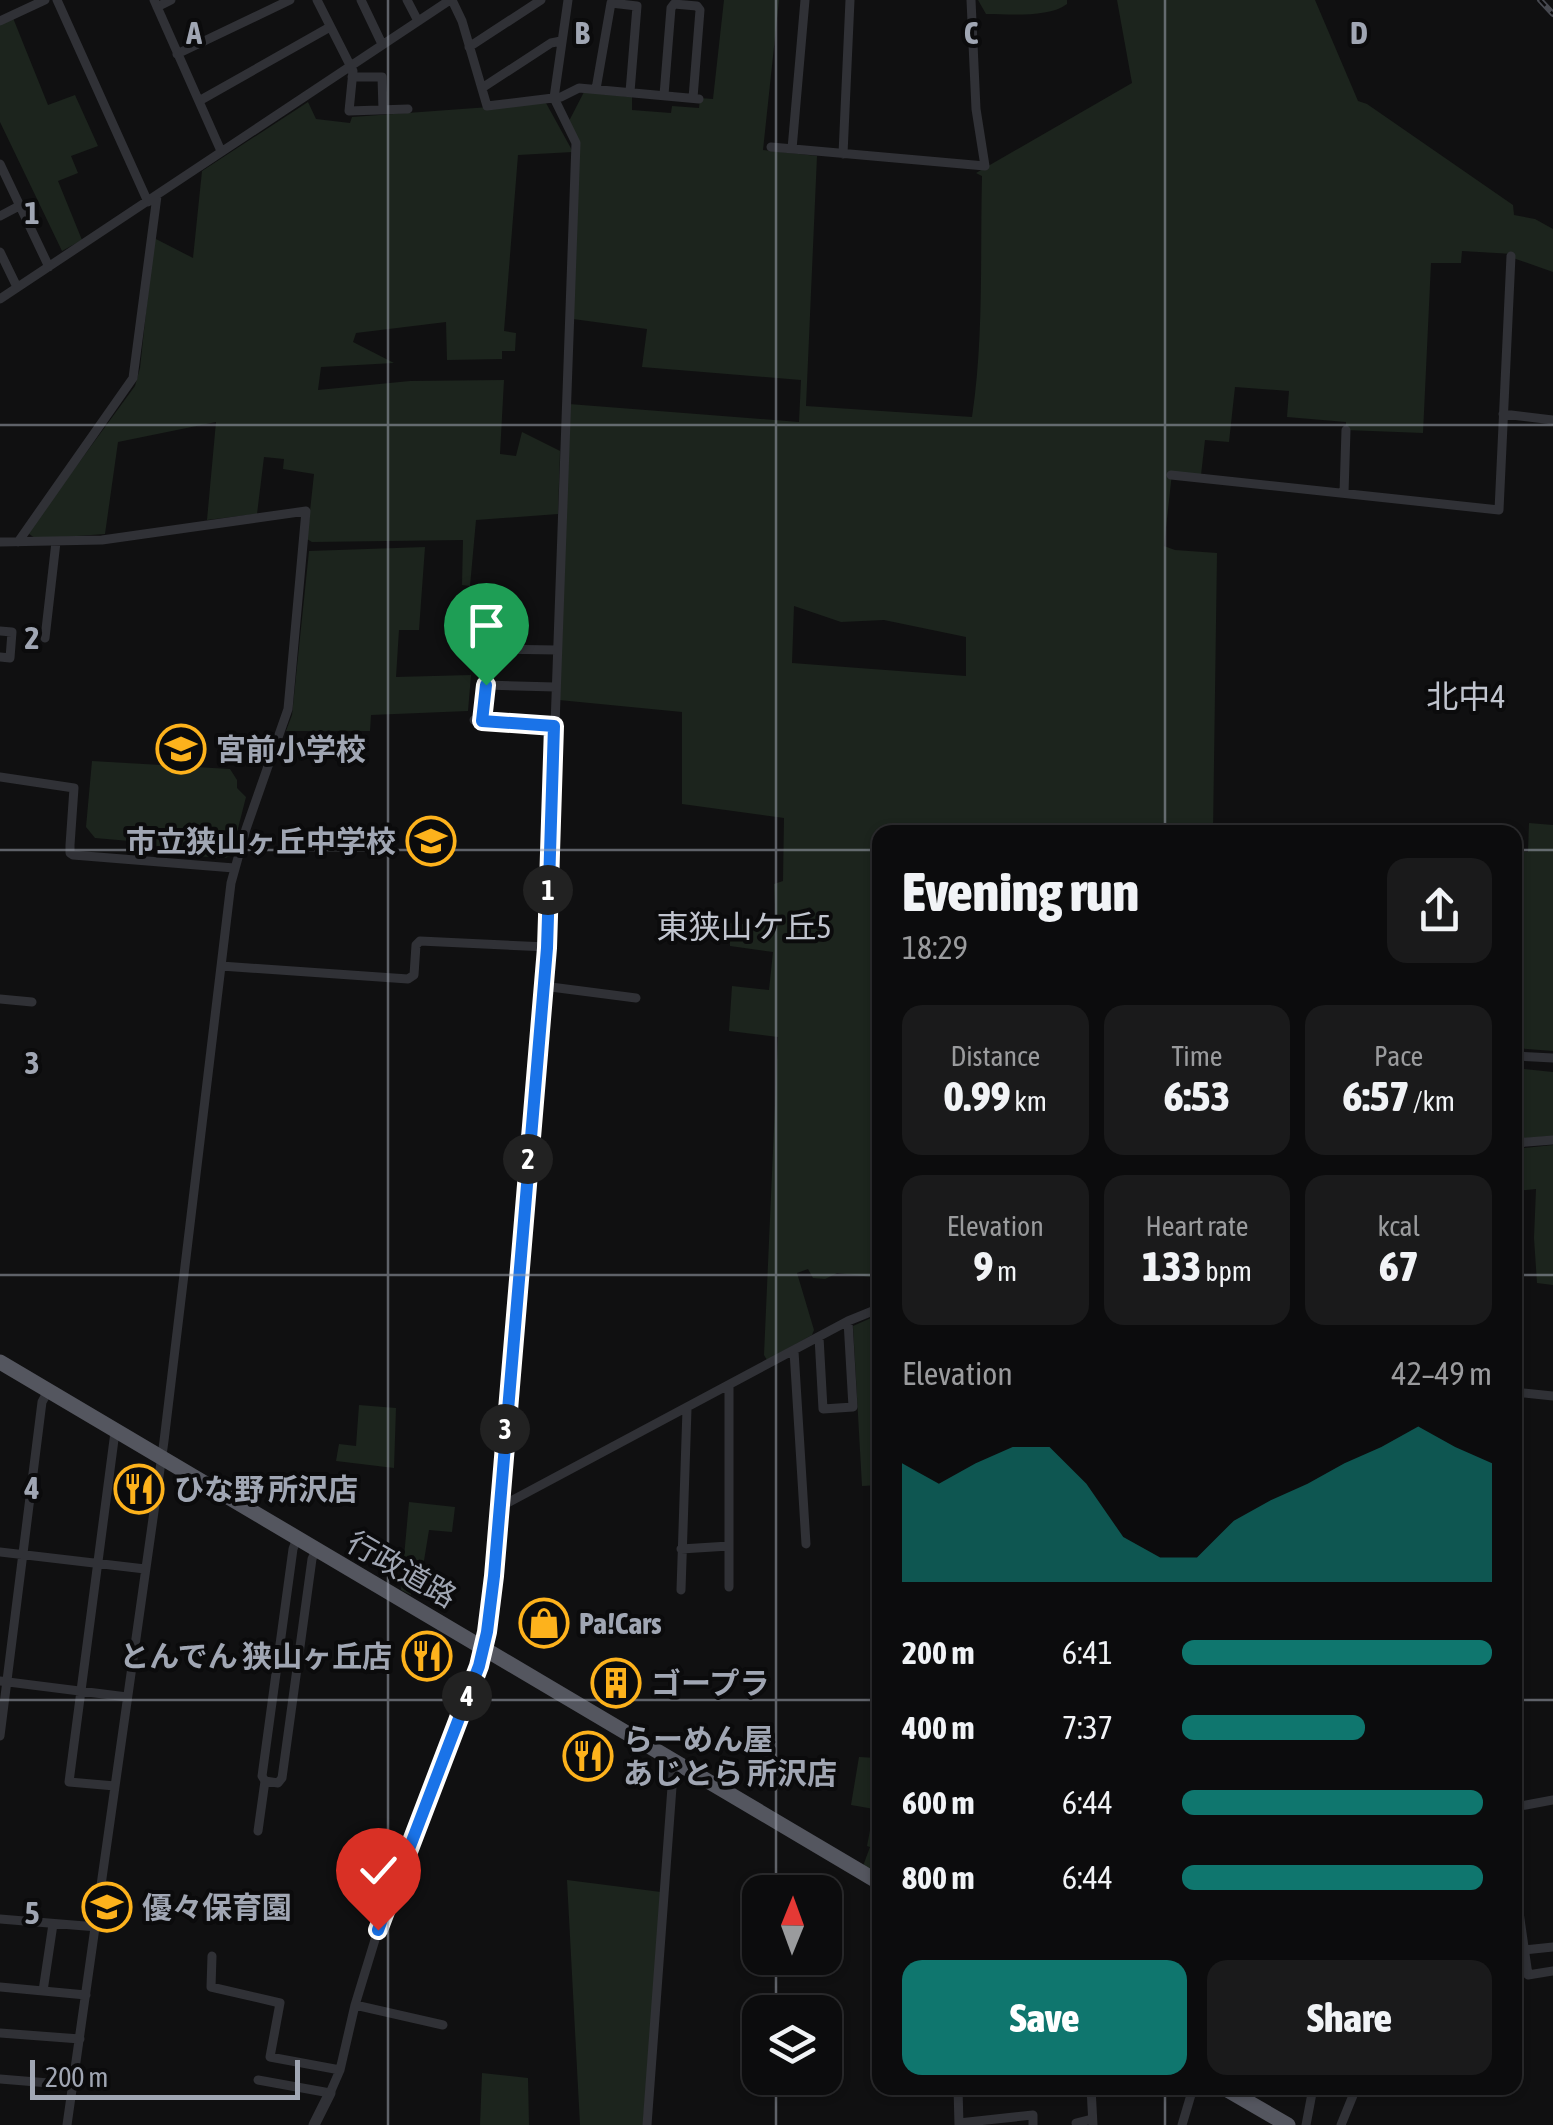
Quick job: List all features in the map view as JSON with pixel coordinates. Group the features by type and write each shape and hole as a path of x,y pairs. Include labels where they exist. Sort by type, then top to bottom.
{"highway":[{"name":"行政道路","path":"0,1362 872,1879"},
{"path":"1236,2095 1288,2125"}],"street":[{"path":"0,20 44,0"},
{"path":"18,542 133,378 152,199 57,0"},
{"path":"171,0 155,3 220,151"},
{"path":"177,54 290,0"},
{"path":"317,0 351,71 349,111 408,109"},
{"path":"361,0 382,44"},
{"path":"407,0 418,20"},
{"path":"0,299 220,151 351,71 382,44 451,0 462,21 487,106 554,98 579,88 696,98 700,10 697,6 674,4 670,8 664,95"},
{"path":"469,47 540,0"},
{"path":"314,2125 340,2070 378,1930 484,1648 547,948 576,143 554,98 568,0"},
{"path":"792,149 805,0"},
{"path":"843,154 850,0"},
{"path":"770,147 986,166 976,110 971,0"},
{"path":"596,90 610,3 637,6 630,92"},
{"path":"199,101 330,27"},
{"path":"482,88 551,43 562,41"},
{"path":"351,71 382,76 384,110"},
{"path":"0,164 48,267"},
{"path":"0,216 19,206"},
{"path":"0,252 17,287"},
{"path":"1172,474 1499,510 1511,256"},
{"path":"1504,414 1553,420"},
{"path":"1344,493 1346,430"},
{"path":"0,542 102,540 306,511 287,714 234,868 160,1458 67,2125"},
{"path":"45,638 56,542"},
{"path":"0,631 12,632 10,658 0,657"},
{"path":"554,726 478,721 490,649 556,650"},
{"path":"486,685 555,686"},
{"path":"0,776 74,788 70,845 73,856 234,868"},
{"path":"221,966 408,979 414,976 416,946 420,942 547,948"},
{"path":"543,986 636,998"},
{"path":"0,999 32,1002"},
{"path":"1522,1056 1553,1058"},
{"path":"1522,1143 1553,1140"},
{"path":"498,1508 872,1312"},
{"path":"819,1338 824,1410 854,1408 848,1322"},
{"path":"794,1351 806,1544"},
{"path":"729,1387 729,1587"},
{"path":"0,1736 42,1402 48,1391"},
{"path":"1522,1393 1553,1396"},
{"path":"681,1590 687,1409"},
{"path":"115,1432 69,1782 115,1786"},
{"path":"258,1831 265,1781 262,1776 296,1538"},
{"path":"681,1549 729,1546"},
{"path":"265,1781 278,1783 282,1778 316,1550"},
{"path":"0,1552 145,1569"},
{"path":"4,1681 127,1697"},
{"path":"647,2125 674,1760"},
{"path":"1522,1806 1553,1800"},
{"path":"0,1918 97,1927"},
{"path":"43,1991 53,1924"},
{"path":"1522,1935 1528,1975 1553,1970"},
{"path":"1524,1950 1553,1948"},
{"path":"212,1956 211,1987 280,2003 270,2057 340,2070"},
{"path":"0,1987 86,1995"},
{"path":"355,2005 443,2026"},
{"path":"0,2034 80,2039"},
{"path":"0,2079 73,2085"},
{"path":"258,2080 330,2093"},
{"path":"958,2095 959,2124 1033,2115 1033,2125"},
{"path":"1076,2123 1092,2122 1091,2095"},
{"path":"1182,2125 1192,2095"},
{"path":"1306,2125 1312,2095"},
{"path":"1341,2125 1353,2095"}],"shaded area":[{"path":"724,0 779,0 763,150 817,156 806,406 972,417 981,297 982,176 976,173 1132,83 1117,0 1315,0 1358,101 1513,205 1514,215 1535,219 1553,229 1553,272 1513,258 1513,254 1462,251 1461,263 1431,263 1423,433 1346,430 1346,422 1287,417 1289,391 1235,387 1229,442 1205,440 1201,475 1172,473 1164,546 1217,553 1213,825 872,825 872,1277 837,1273 825,1279 813,1278 808,1269 797,1273 814,1330 812,1335 767,1360 764,1355 778,1037 729,1031 732,986 769,990 773,952 730,946 729,923 776,926 774,884 783,881 784,818 682,804 682,712 559,700 569,404 799,422 801,380 642,367 647,329 573,319 579,150 569,121 584,92 632,97 632,110 671,113 672,106 699,108 700,98 713,99","holes":["794,606 841,622 884,620 966,637 966,676 792,663"]},
{"path":"978,0 1067,0 1067,4 1040,13 986,14"},
{"path":"13,18 48,105 75,95 98,146 71,156 78,173 58,181 82,240 62,251 0,122 0,25"},
{"path":"308,102 316,119 350,123 352,117 546,103 573,152 518,155 504,331 516,333 515,351 502,351 502,359 447,360 446,322 356,333 353,342 394,363 321,367 318,390 410,381 504,380 500,454 516,456 522,432 560,451 558,514 476,520 470,586 462,585 463,540 307,539 314,474 283,469 284,459 264,457 257,514 207,520 216,422 118,442 105,534 36,539 28,533 135,386 154,238 193,258 202,171"},
{"path":"425,547 419,630 399,630 396,677 471,675 468,711 371,715 370,731 286,731 292,715 309,551"},
{"path":"92,761 230,769 237,788 246,797 231,856 176,855 153,850 153,843 95,838 86,827"},
{"path":"1529,823 1553,825 1553,1051 1522,1049 1522,852 1528,852"},
{"path":"1522,1069 1553,1072 1553,1136 1522,1138"},
{"path":"1553,1145 1553,1285 1537,1283 1536,1189 1522,1190 1522,1148"},
{"path":"872,1318 872,1485 862,1486 853,1326"},
{"path":"359,1405 396,1408 394,1468 336,1461 339,1444 356,1446"},
{"path":"409,1502 455,1507 452,1532 429,1530 422,1573 416,1572 411,1595 401,1590"},
{"path":"859,1757 872,1758 872,1809 851,1805"},
{"path":"872,1820 872,1871 863,1866 870,1847 867,1846"},
{"path":"567,1880 661,1892 643,2125 580,2125"},
{"path":"482,2073 528,2078 529,2125 480,2125"}],"railway":[{"path":"1540,0 1553,14"}],"place":[{"name":"宮前小学校","path":"181,749"},
{"name":"市立狭山ヶ丘中学校","path":"431,841"},
{"name":"ひな野 所沢店","path":"139,1489"},
{"name":"Pa!Cars","path":"544,1623"},
{"name":"とんでん 狭山ヶ丘店","path":"427,1656"},
{"name":"ゴープラ","path":"616,1683"},
{"name":"らーめん屋 あじとら 所沢店","path":"588,1756"},
{"name":"優々保育園","path":"107,1907"}],"district":[{"name":"北中4","path":"1466,696"},
{"name":"東狭山ケ丘5","path":"744,926"}],"route":[{"path":"378,1930 479,1666 494,1576 547,948 554,726 482,721 486,685"}]}
